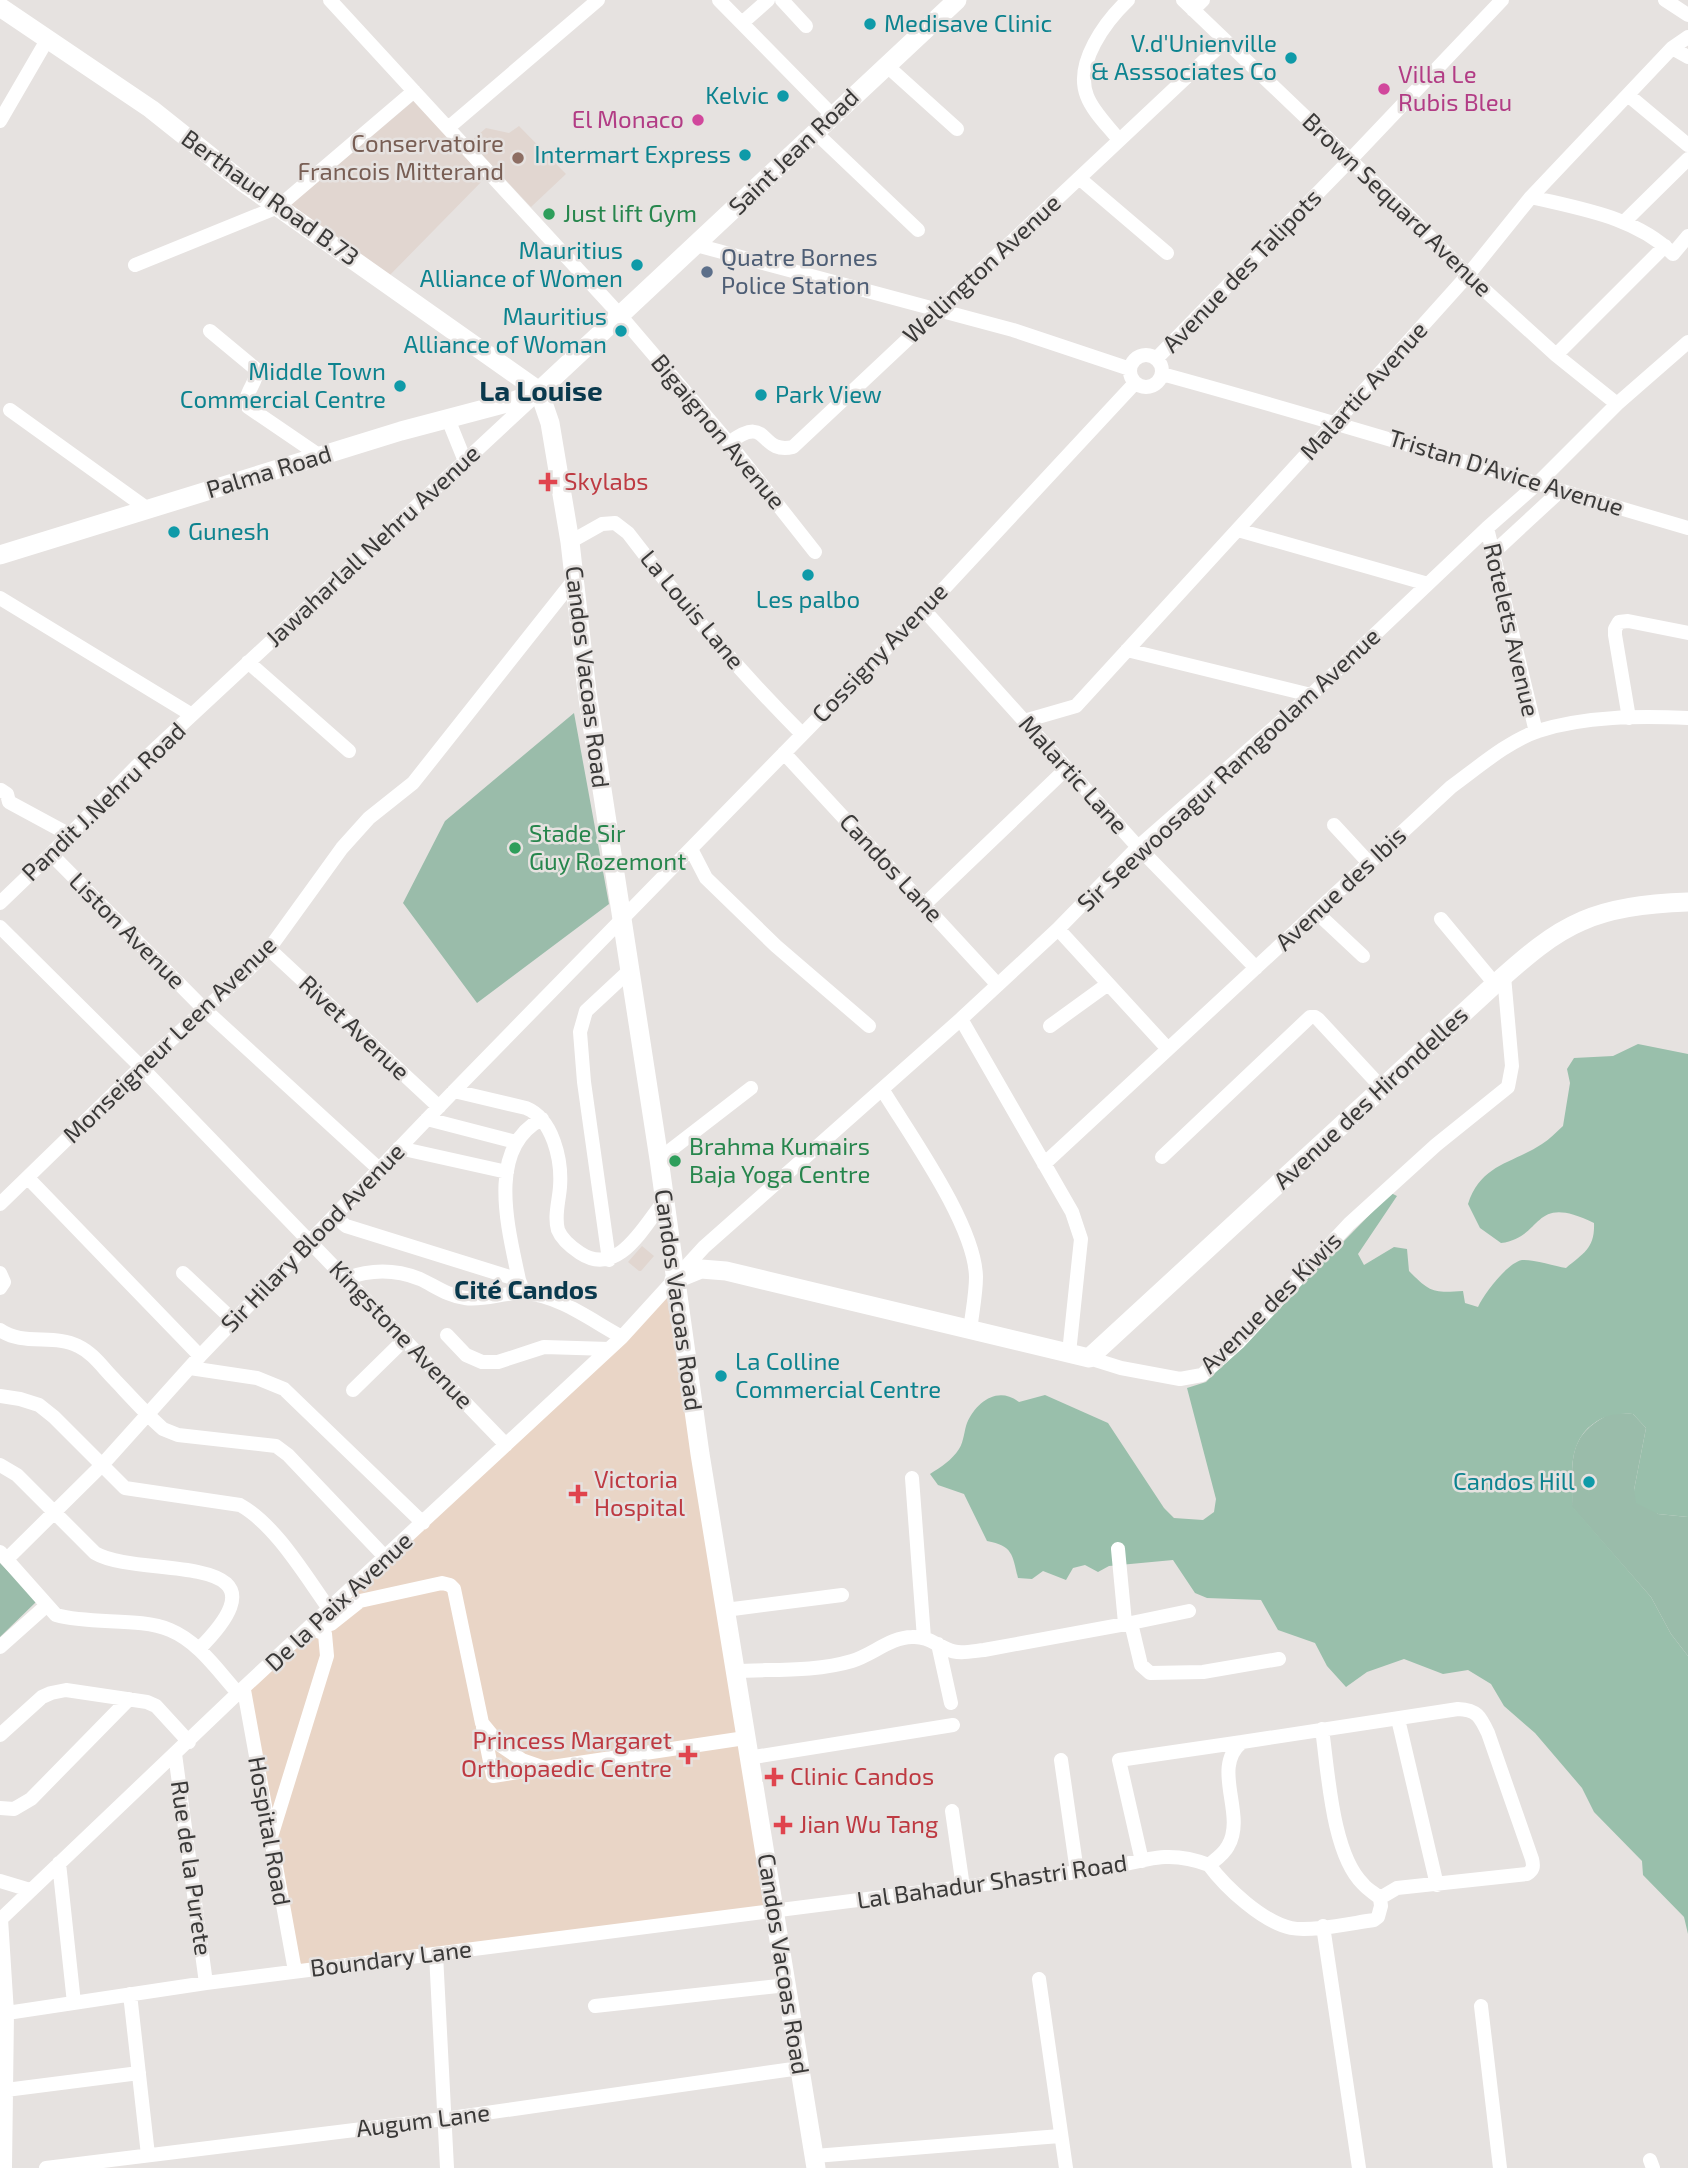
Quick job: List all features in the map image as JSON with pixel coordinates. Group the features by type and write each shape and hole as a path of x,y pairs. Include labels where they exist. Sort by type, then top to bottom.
{"main road":[{"name":"Saint Jean Road","path":"539,391 957,0"},
{"name":"Berthaud Road B.73","path":"0,7 151,109 212,159 278,207 539,391"},
{"path":"550,423 559,381 576,359"},
{"name":"Palma Road","path":"0,555 320,456 511,402 539,391"},
{"name":"Candos Vacoas Road","path":"539,391 550,423 570,542 589,706 659,1158 674,1280 734,1671 815,2162"},
{"name":"Avenue des Hirondelles","path":"1088,1358 1499,980 1553,937 1583,920 1650,905 1688,902"},
{"name":"Avenue des Kiwis","path":"674,1280 701,1269 726,1271 1088,1358"}],"street":[{"name":"Bigaignon Avenue","path":"330,0 619,314 729,443 815,552"},
{"path":"448,128 598,0"},
{"path":"719,0 832,115"},
{"path":"742,23 768,0"},
{"path":"782,0 806,26"},
{"path":"1119,140 1086,95 1086,67 1099,32 1128,0"},
{"name":"Avenue des Talipots","path":"1156,359 1501,0"},
{"path":"1665,0 1688,15"},
{"name":"Brown Sequard Avenue","path":"1193,3 1225,41 1351,159 1468,275 1556,355 1617,404"},
{"name":"Malartic Avenue","path":"1024,721 1076,706 1468,275 1531,197 1672,48 1688,37"},
{"path":"0,121 47,40"},
{"name":"Wellington Avenue","path":"729,443 745,431 754,431 777,447 793,447 1225,41"},
{"path":"1672,48 1688,57"},
{"path":"886,65 957,130"},
{"path":"135,265 278,207 414,91"},
{"path":"1628,95 1688,145"},
{"path":"815,132 918,230"},
{"path":"1624,222 1688,159"},
{"path":"1079,178 1167,253"},
{"path":"1531,197 1624,222 1643,231 1673,254 1688,236"},
{"path":"696,245 1013,330 1130,369"},
{"path":"1556,355 1665,246"},
{"path":"210,331 257,370 257,378 245,401 248,407 320,456"},
{"name":"Sir Seewoosagur Ramgoolam Avenue","path":"674,1280 704,1247 961,1019 1058,929 1138,847 1311,695 1537,484 1617,404 1688,342"},
{"path":"1150,355 1160,363 1162,374 1160,379 1146,387 1135,383 1130,369 1131,363 1139,356 1150,355"},
{"name":"Tristan D'Avice Avenue","path":"1162,374 1336,422 1688,528"},
{"name":"Cossigny Avenue","path":"622,920 924,610 1135,383"},
{"name":"Jawaharlall Nehru Avenue","path":"207,700 539,391"},
{"path":"10,410 149,510"},
{"path":"448,419 465,461"},
{"path":"1493,553 1560,491"},
{"name":"La Louis Lane","path":"570,542 603,524 615,523 628,533 712,637 761,693 802,734"},
{"name":"Rotelets Avenue","path":"1487,528 1536,732"},
{"path":"1238,530 1428,584"},
{"name":"Monseigneur Leen Avenue","path":"0,1204 141,1067 269,949 351,838 369,818 413,783 573,580"},
{"path":"0,598 192,715"},
{"name":"Malartic Lane","path":"924,610 1138,847 1256,968"},
{"path":"1629,718 1615,635 1619,622 1628,621 1688,633"},
{"path":"1127,650 1311,695"},
{"path":"248,662 349,751"},
{"name":"Pandit J.Nehru Road","path":"0,903 207,700"},
{"name":"Avenue des Ibis","path":"1044,1164 1451,787 1497,754 1536,732 1578,722 1629,718 1688,718"},
{"name":"Candos Lane","path":"784,752 997,984"},
{"path":"924,905 1067,768"},
{"path":"1,790 7,794 9,802 69,835"},
{"path":"1334,825 1369,863"},
{"path":"691,849 706,878 776,946 869,1026"},
{"name":"Liston Avenue","path":"51,854 204,1008 379,1169"},
{"path":"1316,912 1363,956"},
{"path":"1441,919 1499,980"},
{"name":"Sir Hilary Blood Avenue","path":"3,1555 102,1465 149,1416 200,1356 622,920"},
{"name":"Kingstone Avenue","path":"0,927 141,1067 506,1445"},
{"path":"1058,929 1168,1049"},
{"name":"Rivet Avenue","path":"269,949 439,1107"},
{"path":"609,1260 584,1082 580,1032 586,1011 629,971"},
{"name":"Avenue des Kiwis","path":"1088,1358 1121,1368 1190,1379 1202,1376 1239,1342 1349,1224 1436,1145 1508,1087 1512,1066 1499,980"},
{"path":"1050,1026 1108,984"},
{"path":"1162,1157 1310,1017 1318,1019 1382,1088"},
{"path":"961,1019 1072,1212 1081,1239 1069,1353"},
{"path":"659,1158 751,1088"},
{"path":"882,1089 968,1237 976,1277 970,1331"},
{"path":"454,1091 526,1108 536,1112 542,1119 558,1160 558,1231 565,1241 586,1257 609,1260 624,1252 664,1201"},
{"path":"427,1119 516,1142"},
{"path":"522,1286 505,1212 507,1172 516,1142 524,1131 542,1119"},
{"path":"399,1148 507,1172"},
{"path":"28,1178 200,1356"},
{"path":"337,1213 339,1220 346,1226 522,1286 622,1337"},
{"path":"347,1278 369,1270 387,1271 420,1279 445,1292 465,1298 522,1286"},
{"path":"0,1273 4,1282 0,1288"},
{"path":"183,1273 234,1321"},
{"name":"De la Paix Avenue","path":"1,1920 622,1337 674,1280"},
{"path":"0,1330 30,1339 64,1341 78,1346 96,1360 163,1429 178,1435 276,1446 288,1455 386,1558"},
{"path":"447,1335 467,1355 482,1362 498,1362 544,1347 609,1349"},
{"path":"353,1390 405,1339"},
{"path":"190,1368 257,1378 284,1390 423,1523"},
{"path":"0,1396 38,1405 54,1417 125,1488 240,1505 254,1513 282,1545 330,1610"},
{"path":"0,1465 17,1475 95,1553 104,1558 172,1567 223,1580 230,1588 232,1598 220,1627 199,1649"},
{"path":"912,1478 924,1638"},
{"path":"1118,1549 1128,1623 1141,1665 1150,1673 1203,1672 1279,1659"},
{"path":"3,1555 46,1606 57,1615 170,1630 199,1649 241,1692"},
{"path":"311,1628 331,1624 360,1601 442,1583 450,1585 454,1589 493,1776 745,1738"},
{"path":"725,1610 842,1595"},
{"path":"0,1647 46,1606"},
{"path":"734,1671 823,1668 854,1660 899,1639 924,1638 948,1650 962,1652 984,1650 1189,1611"},
{"path":"270,1840 327,1656 325,1634 311,1628"},
{"path":"938,1644 951,1703"},
{"path":"0,1735 42,1697 66,1690 129,1699 156,1706 189,1742"},
{"name":"Hospital Road","path":"241,1692 295,1971"},
{"path":"0,1808 14,1809 31,1799 129,1699"},
{"path":"1142,1861 1119,1760 1458,1709 1470,1710 1477,1714 1488,1733 1534,1866 1527,1874 1397,1888 1380,1898"},
{"path":"1398,1719 1437,1885"},
{"path":"482,1723 508,1751 545,1768"},
{"path":"748,1758 953,1725"},
{"path":"1322,1729 1337,1830 1347,1859 1361,1883 1380,1898"},
{"path":"1242,1742 1234,1748 1228,1763 1232,1837 1227,1849 1209,1866 1220,1880 1261,1914 1290,1928 1323,1927 1374,1920 1380,1913 1380,1898"},
{"name":"Rue de la Purete","path":"175,1754 206,1983"},
{"path":"1061,1760 1077,1872"},
{"path":"953,1811 963,1887"},
{"name":"Lal Bahadur Shastri Road","path":"775,1912 1077,1872 1173,1856 1209,1866"},
{"path":"59,1863 74,2003"},
{"path":"0,1881 30,1891"},
{"name":"Boundary Lane","path":"7,2012 295,1971 775,1912"},
{"path":"1,1920 7,2012 5,2168"},
{"path":"1323,1927 1359,2168"},
{"path":"436,1954 447,2168"},
{"path":"1039,1979 1066,2168"},
{"path":"595,2006 787,1985"},
{"path":"131,1994 148,2155"},
{"path":"1481,2006 1500,2168"},
{"name":"Augum Lane","path":"46,2168 444,2119 800,2068"},
{"path":"6,2090 139,2073"},
{"path":"815,2162 1060,2136"}],"shaded area":[{"path":"417,98 487,176 387,278 288,207"},
{"name":"Conservatoire Francois Mitterand","path":"519,126 566,174 531,207 470,142 486,128 509,133"},
{"path":"642,1246 654,1256 639,1271 628,1262"},
{"name":"Victoria Hospital","path":"667,1298 765,1909 299,1968 249,1689"}],"green space":[{"name":"Stade Sir Guy Rozemont","path":"574,713 609,904 477,1003 403,903 445,821"},
{"path":"1638,1044 1688,1054 1688,1517 1658,1514 1636,1503 1634,1490 1646,1428 1633,1414 1604,1418 1581,1436 1572,1464 1572,1506 1651,1597 1671,1634 1688,1656 1688,1934 1684,1917 1643,1875 1642,1861 1594,1812 1582,1788 1535,1733 1504,1706 1491,1684 1468,1670 1443,1674 1404,1659 1367,1672 1346,1687 1327,1666 1315,1643 1278,1630 1261,1600 1207,1598 1195,1593 1173,1560 1109,1566 1098,1572 1085,1565 1073,1568 1066,1580 1043,1571 1032,1579 1018,1578 1010,1552 987,1541 964,1494 938,1485 930,1474 956,1453 971,1415 982,1402 1003,1395 1019,1402 1045,1395 1108,1423 1164,1508 1174,1518 1203,1520 1214,1512 1216,1499 1187,1388 1206,1382 1391,1193 1397,1196 1358,1254 1364,1265 1394,1247 1407,1249 1409,1271 1416,1278 1432,1290 1463,1291 1465,1303 1478,1307 1497,1280 1516,1262 1532,1261 1566,1268 1583,1254 1593,1238 1594,1223 1559,1212 1548,1214 1525,1233 1501,1243 1480,1228 1468,1204 1474,1191 1489,1173 1531,1151 1563,1126 1570,1083 1567,1069 1574,1058 1613,1056"},
{"path":"1612,1413 1633,1414 1646,1428 1634,1490 1658,1514 1688,1517 1688,1656 1671,1634 1651,1597 1572,1507 1573,1463 1579,1440 1597,1421"},
{"path":"0,1563 37,1601 0,1637"}],"place":[{"name":"Medisave Clinic","path":"870,24"},
{"name":"V.d'Unienville & Asssociates Co","path":"1291,58"},
{"name":"Villa Le Rubis Bleu","path":"1384,89"},
{"name":"Kelvic","path":"783,96"},
{"name":"El Monaco","path":"698,120"},
{"name":"Intermart Express","path":"745,155"},
{"name":"Conservatoire Francois Mitterand","path":"518,158"},
{"name":"Just lift Gym","path":"549,214"},
{"name":"Mauritius Alliance of Women","path":"637,265"},
{"name":"Quatre Bornes Police Station","path":"707,272"},
{"name":"Mauritius Alliance of Woman","path":"621,331"},
{"name":"Middle Town Commercial Centre","path":"400,386"},
{"name":"Park View","path":"761,395"},
{"name":"Skylabs","path":"548,482"},
{"name":"Gunesh","path":"174,532"},
{"name":"Les palbo","path":"808,575"},
{"name":"Stade Sir Guy Rozemont","path":"515,848"},
{"name":"Brahma Kumairs Baja Yoga Centre","path":"675,1161"},
{"name":"La Colline Commercial Centre","path":"721,1376"},
{"name":"Candos Hill","path":"1589,1482"},
{"name":"Victoria Hospital","path":"578,1494"},
{"name":"Princess Margaret Orthopaedic Centre","path":"688,1755"},
{"name":"Clinic Candos","path":"774,1777"},
{"name":"Jian Wu Tang","path":"783,1825"}],"district":[{"name":"La Louise","path":"541,391"},
{"name":"Cité Candos","path":"526,1290"}]}
